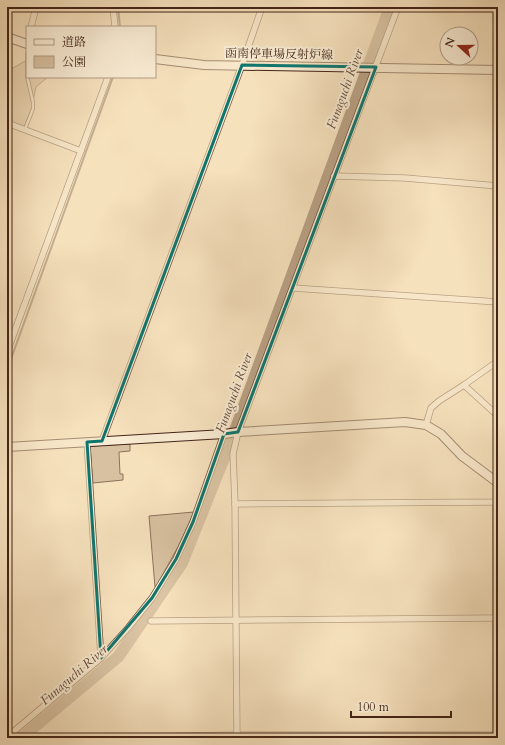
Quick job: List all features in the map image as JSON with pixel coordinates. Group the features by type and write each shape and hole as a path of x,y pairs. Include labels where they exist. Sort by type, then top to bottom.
{"street":[{"path":"31,26 36,7"},
{"path":"113,7 115,26"},
{"path":"102,441 242,66 262,7 271,7"},
{"path":"237,737 235,504 232,454 238,432 334,176 371,67 398,7"},
{"path":"7,37 26,43"},
{"name":"函南停車場反射炉線","path":"156,59 204,65 498,70"},
{"path":"7,352 108,78"},
{"path":"7,123 81,151"},
{"path":"334,176 405,178 498,186"},
{"path":"293,288 498,302"},
{"path":"426,425 431,408 498,361"},
{"path":"464,385 498,416"},
{"path":"7,447 406,422 426,425 441,434 462,456 498,482"},
{"path":"7,737 101,658 152,598 176,559 193,522 224,434"},
{"path":"87,442 101,658"},
{"path":"78,738 497,736 497,501 235,504"},
{"path":"151,621 497,618"}],"lane":[{"path":"25,130 34,102 28,78"}],"highlighted area":[{"path":"242,65 376,67 238,432 224,434 193,522 176,559 152,598 101,658 87,442 102,441"}],"green space":[{"path":"26,61 26,78 47,78 36,87 31,110 24,127 7,121 7,67 13,68"},
{"path":"130,444 130,451 119,452 120,474 123,474 123,480 93,483 90,446"},
{"path":"194,512 180,543 155,587 149,516"}],"waterway":[{"path":"118,7 120,26"},
{"name":"Funaguchi River","path":"21,738 118,657 182,563 236,428 390,7"},
{"path":"7,370 113,78"}]}
